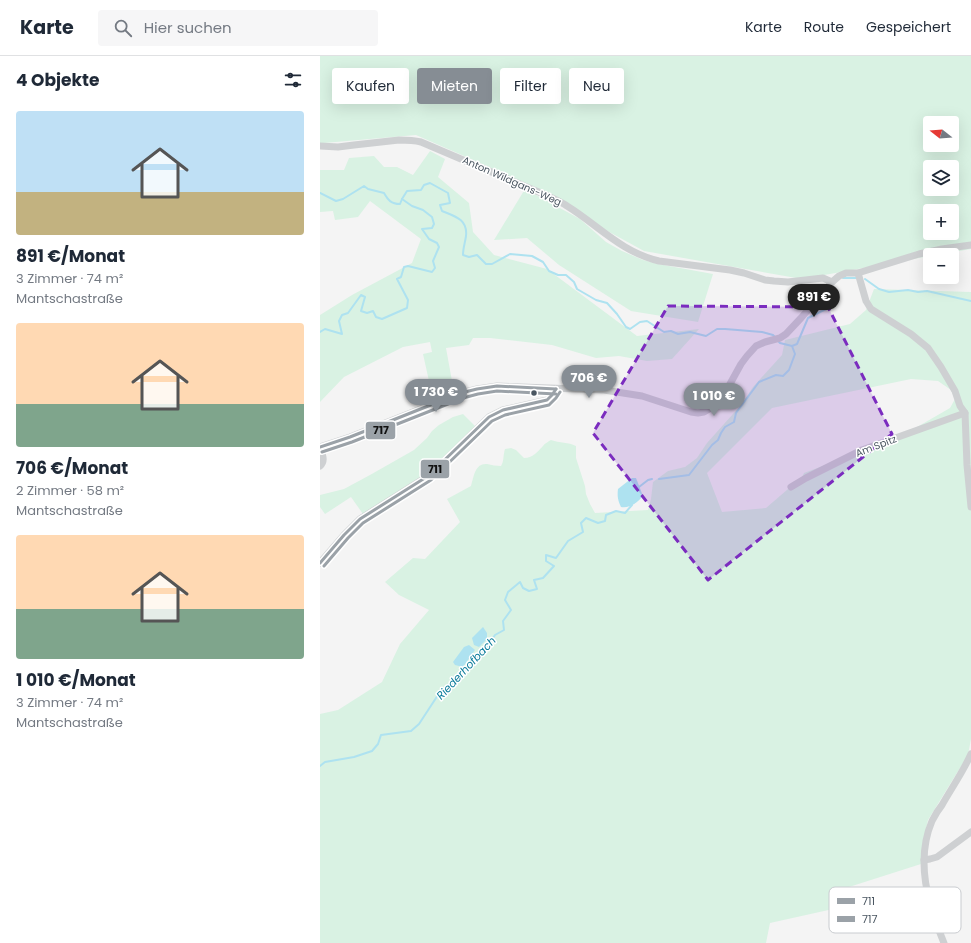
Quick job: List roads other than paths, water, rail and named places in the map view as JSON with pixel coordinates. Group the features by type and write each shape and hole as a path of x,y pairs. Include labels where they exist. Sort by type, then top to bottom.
{"street":[{"name":"Anton Wildgans-Weg","path":"320,146 338,147 398,140 415,141 428,145 548,196 567,206 627,249 649,259 730,270 765,280 788,282 823,278 832,282"},
{"path":"320,466 324,460 320,447 350,437 461,393 470,390 497,386 587,389 618,392 642,396 691,412 704,412 725,393 741,364 756,346 777,339 793,328 838,276 846,273 858,273 935,251 971,245"},
{"path":"858,273 866,301 871,309 911,334 928,348 942,367 955,391 960,406 968,414 967,465 971,507"},
{"path":"320,563 360,518 428,476 489,417 503,410 547,400 556,389"},
{"name":"Am Spitz","path":"791,487 862,450 968,414"},
{"path":"926,887 924,860 925,844 933,820 971,754"},
{"path":"924,860 937,857 971,832"},
{"path":"940,933 944,943"}],"water":[{"path":"632,478 636,478 643,496 639,501 627,507 621,507 618,498 618,489"},
{"path":"483,627 487,633 487,639 479,647 474,645 472,638"},
{"path":"469,645 475,650 463,667 455,665 453,662 464,647"}],"waterway":[{"path":"320,332 325,329 342,334 339,321 342,315 348,313 361,295 365,297 361,311 367,313 373,311 376,317 382,319 407,308 408,300 397,279 401,277 404,267 408,266 432,272 435,268 433,261 439,247 437,243 429,239 422,229 432,228 434,224 432,217 423,210 412,206 402,199 407,191 421,190 424,185 430,183 448,193 450,203 440,205 442,211 459,219 465,226 466,236 463,255 469,257 477,255 486,264 492,264 510,254 532,256 543,262 549,271 558,275 566,275 574,282 577,289 596,300 607,303 626,327 630,329 640,322 647,321 664,332 671,331 678,334 690,332 706,336 717,329 762,332 773,335 780,343 792,346 797,344 808,318 832,306 832,302 827,296 828,291"},
{"path":"320,193 336,201 343,199 364,186 368,189 384,193 388,200 394,203 400,204 402,199"},
{"path":"843,278 856,278"},
{"path":"865,279 879,289 889,292 908,290 918,292 927,291 971,301"},
{"name":"Riederhofbach","path":"659,479 689,475 712,445 718,440 725,427 734,422 736,413 759,382 776,375 783,376 789,370 795,354 792,346"},
{"name":"Riederhofbach","path":"639,487 648,480 652,479"},
{"name":"Riederhofbach","path":"320,766 325,762 354,757 372,751 378,744 381,735 411,731 419,724 438,695 446,690 488,646 495,635 504,630 503,621 511,610 505,600 508,592 520,582 523,588 529,591 537,589 534,580 543,578 554,566 546,561 546,555 556,558 568,541 583,532 581,523 586,518 598,523 605,521 606,515 616,511 625,513 632,505"}]}
